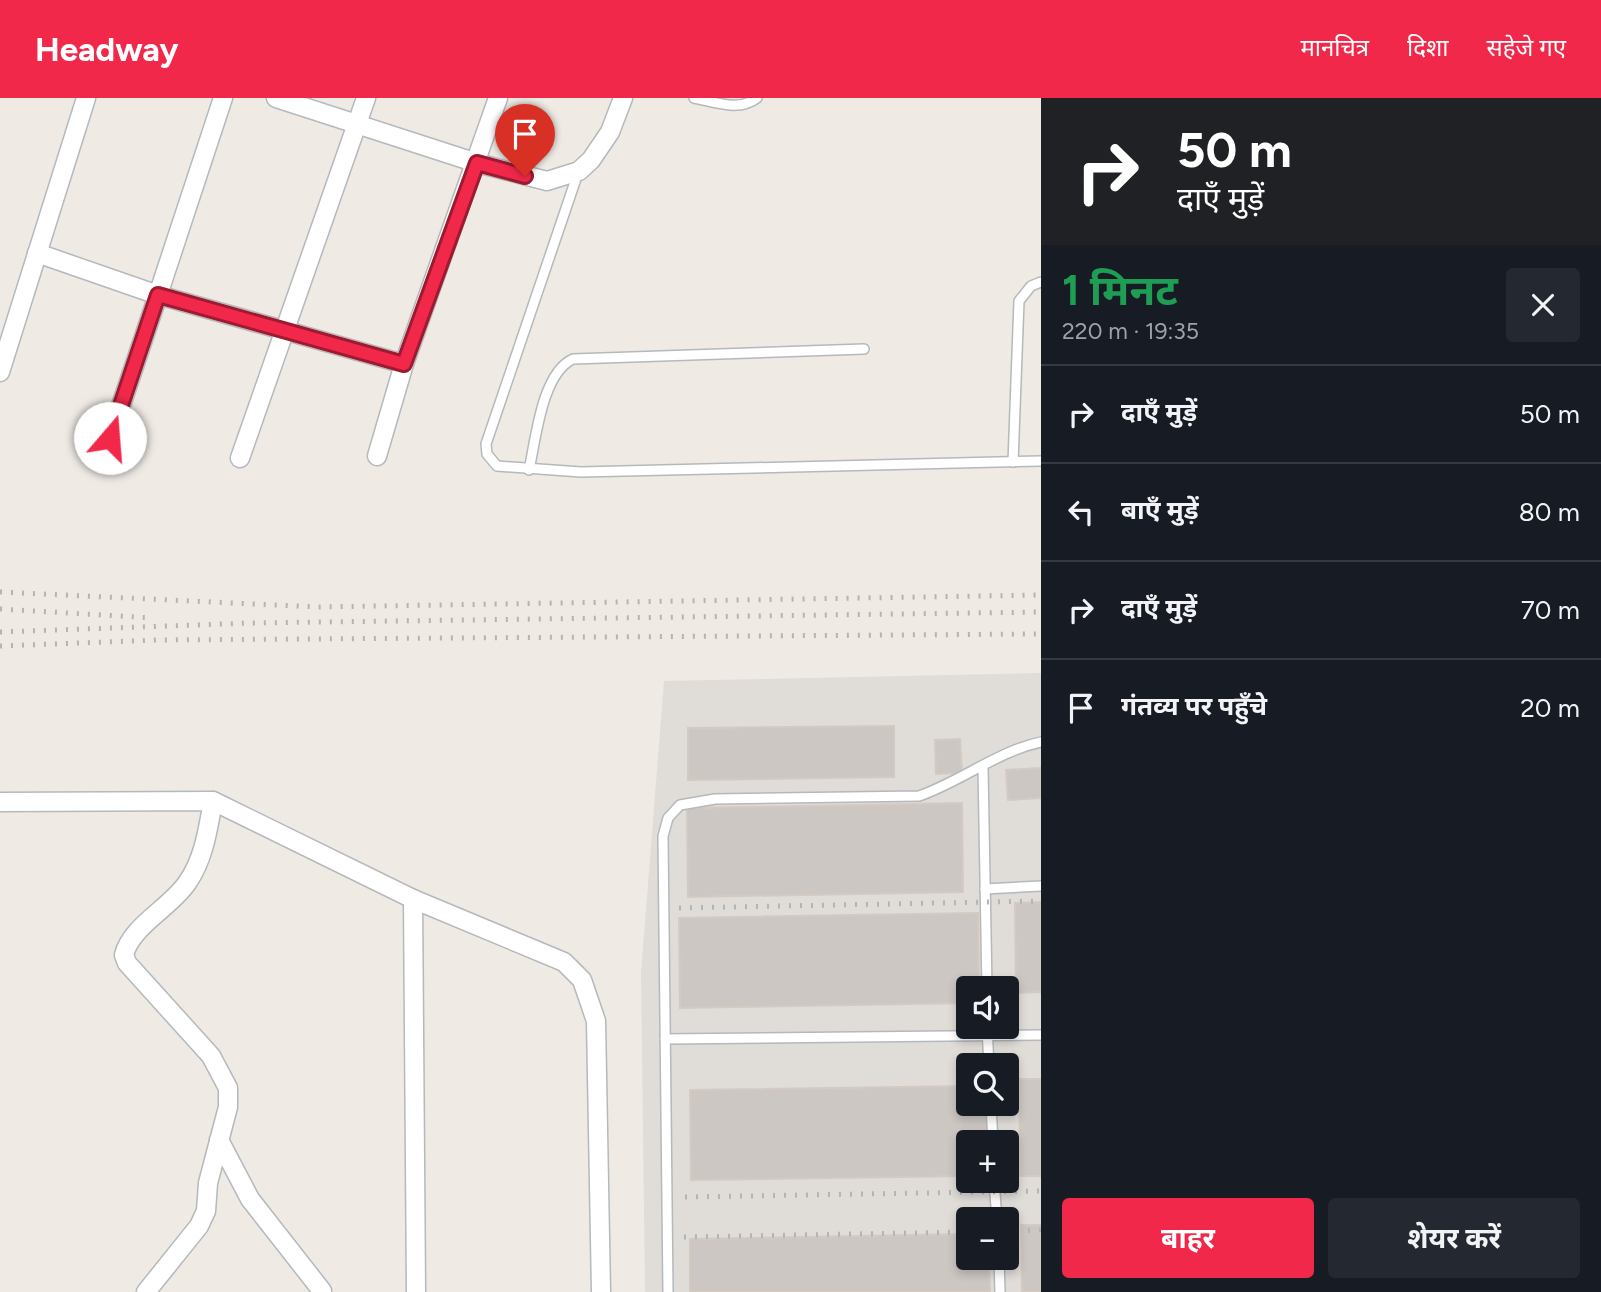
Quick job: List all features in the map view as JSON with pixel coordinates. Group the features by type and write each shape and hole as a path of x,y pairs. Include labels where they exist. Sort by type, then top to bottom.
{"street":[{"path":"0,372 86,98"},
{"path":"103,462 223,98"},
{"path":"276,98 484,165 547,181 579,171 592,160 610,132 623,98"},
{"path":"240,458 366,98"},
{"path":"377,456 404,364 484,165 498,98"},
{"path":"37,253 158,295 404,364"},
{"path":"0,802 213,801 413,899 564,962 582,980 596,1021 601,1292"},
{"path":"146,1292 199,1226 205,1210 228,1088 211,1056 127,963 124,956 134,936 175,899 189,881 204,850 213,801"},
{"path":"413,899 416,1292"},
{"path":"219,1140 250,1199 322,1292"}],"lane":[{"path":"694,98 731,106 747,105 757,98"},
{"path":"579,171 486,444 487,454 496,466 581,472 1041,461"},
{"path":"1013,462 1019,301 1023,293 1041,282"},
{"path":"529,470 547,391 562,364 573,359 864,349"},
{"path":"668,1292 663,836 668,818 680,805 715,799 919,796 946,787 1041,742"},
{"path":"984,768 986,976"},
{"path":"985,889 1041,886"},
{"path":"665,1039 956,1033"},
{"path":"1019,1034 1041,1035"},
{"path":"999,1270 1000,1292"}],"shaded area":[{"path":"1041,673 1041,1292 645,1292 641,973 664,681"}],"building":[{"path":"894,726 894,777 688,780 688,728"},
{"path":"960,739 962,773 936,774 935,740"},
{"path":"1041,768 1041,798 1008,800 1006,770"},
{"path":"962,803 963,892 688,897 687,808"},
{"path":"1041,902 1041,992 1019,993 1019,976 1016,976 1015,903"},
{"path":"978,913 979,976 956,976 956,1003 680,1008 679,918"},
{"path":"1019,1079 1041,1079 1041,1176 1020,1176"},
{"path":"956,1086 956,1116 989,1116 990,1130 956,1130 956,1176 691,1180 690,1090"},
{"path":"1021,1225 1041,1225 1041,1292 1022,1292"},
{"path":"956,1234 956,1270 989,1270 990,1292 690,1292 690,1239"}],"railway":[{"path":"0,592 318,607 1041,595"},
{"path":"0,609 153,618"},
{"path":"0,632 251,623 1041,612"},
{"path":"0,646 157,640 1041,634"},
{"path":"679,908 1041,901"},
{"path":"685,1197 1041,1191"},
{"path":"1019,1231 1041,1230"},
{"path":"684,1237 956,1232"}],"route":[{"path":"110,438 158,295 404,364 477,163 525,176"}]}
